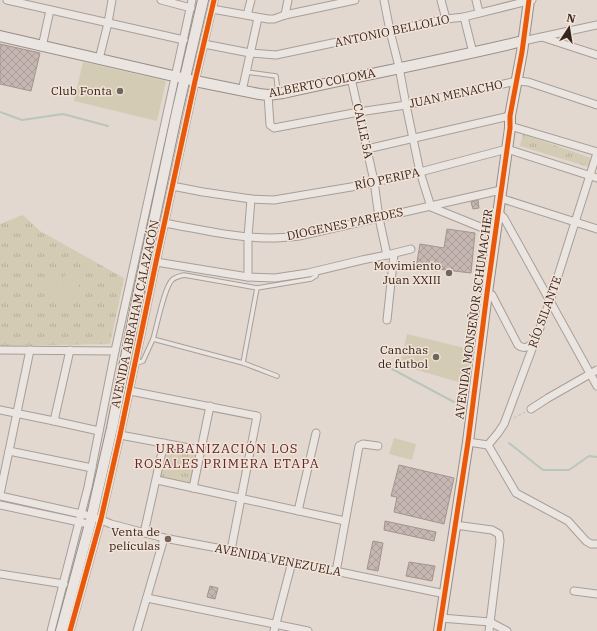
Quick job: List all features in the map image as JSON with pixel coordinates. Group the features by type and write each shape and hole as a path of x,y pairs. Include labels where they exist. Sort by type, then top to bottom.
{"street":[{"path":"7,0 184,40"},
{"path":"99,59 112,0"},
{"path":"161,0 191,8"},
{"name":"AVENIDA ABRAHAM CALAZACÓN","path":"51,631 64,584 90,520 120,435 130,391 172,186 185,79 184,40 192,0"},
{"name":"AVENIDA ABRAHAM CALAZACÓN","path":"61,631 112,428 139,291 203,0"},
{"name":"AVENIDA ABRAHAM CALAZACÓN","path":"70,631 90,520 92,468 116,351 185,79 204,44 214,0"},
{"path":"247,15 250,0"},
{"path":"285,15 288,0"},
{"path":"212,9 258,18 274,19 285,15 355,0"},
{"path":"384,0 420,172 431,207 495,233"},
{"path":"441,0 446,19"},
{"path":"476,0 479,12"},
{"name":"ANTONIO BELLOLIO","path":"204,44 250,53 276,55 464,16 530,0"},
{"name":"AVENIDA MONSEÑOR SCHUMACHER","path":"439,631 468,442 510,121 518,81 530,0"},
{"path":"42,46 50,10"},
{"path":"464,16 473,53"},
{"path":"242,91 258,18"},
{"name":"ALBERTO COLOMA","path":"0,36 185,79 242,91 273,94 473,53 597,25"},
{"path":"542,37 597,55"},
{"name":"CALLE 5A","path":"351,78 374,181 379,218 390,254 386,320"},
{"name":"JUAN MENACHO","path":"273,94 270,125 274,128 406,105 518,81 528,82 597,105"},
{"path":"367,149 510,121 597,152"},
{"path":"507,149 594,177"},
{"name":"RÍO PERIPA","path":"172,186 251,199 274,200 357,186 420,172 507,149"},
{"name":"RÍO SILANTE","path":"488,445 504,424 529,359 550,301 575,222 594,177 597,152"},
{"path":"500,194 597,229"},
{"name":"DIOGENES PAREDES","path":"164,223 216,233 248,237 272,238 299,236 431,207 441,203 500,194"},
{"path":"248,277 248,237 251,199"},
{"path":"498,212 504,218 550,301 594,372 597,386"},
{"path":"156,262 248,277 275,278 318,271 411,249"},
{"path":"487,293 492,295 518,345 521,348 526,348 534,342"},
{"path":"0,350 116,351"},
{"path":"0,495 30,350"},
{"path":"54,421 70,350"},
{"path":"531,409 594,372"},
{"path":"130,391 257,416 231,550"},
{"path":"193,488 210,406"},
{"path":"0,410 99,431"},
{"path":"298,511 316,433"},
{"path":"120,435 200,450"},
{"path":"468,442 488,445 516,493 568,521 591,544 597,544"},
{"path":"144,534 164,443"},
{"path":"336,572 359,446 363,444 378,446"},
{"path":"9,451 92,468"},
{"path":"157,480 345,521"},
{"name":"AVENIDA VENEZUELA","path":"0,495 90,520"},
{"name":"AVENIDA VENEZUELA","path":"0,505 111,524 144,534 292,562 445,594"},
{"path":"455,525 492,530 499,534 500,541 489,631"},
{"path":"137,631 164,538"},
{"path":"275,628 292,562"},
{"path":"0,574 64,584"},
{"path":"574,591 597,594"},
{"path":"147,598 275,628 308,631"},
{"path":"442,618 490,622 507,631"}],"lane":[{"path":"246,72 276,76 273,94"},
{"path":"135,364 144,361 154,339 167,289 171,280 176,277 184,275 257,288 311,279 316,276 318,271"},
{"path":"243,363 257,288"},
{"path":"154,339 243,363 277,376"}],"path":[{"path":"504,424 531,409"}],"green space":[{"name":"Club Fonta","path":"83,62 166,81 157,121 74,101"},
{"path":"523,134 591,158 589,167 520,146"},
{"path":"23,215 40,231 124,278 110,344 0,346 0,224"},
{"path":"66,269 82,272 76,301 60,297"},
{"path":"47,273 58,276 54,294 43,292"},
{"name":"Canchas de futbol","path":"407,334 473,350 465,384 400,365"},
{"path":"394,438 416,444 412,460 389,454"},
{"path":"166,448 197,454 191,484 160,478"}],"building":[{"path":"0,44 40,53 31,91 0,84"},
{"path":"478,200 479,208 473,209 471,202"},
{"path":"447,229 475,233 471,273 416,268 420,244 444,248"},
{"path":"399,465 454,478 444,524 394,512 397,497 391,496"},
{"path":"385,521 436,532 434,541 384,530"},
{"path":"373,541 383,543 378,571 367,569"},
{"path":"409,562 435,566 432,581 406,576"},
{"path":"210,586 218,588 215,599 207,597"}],"waterway":[{"path":"0,112 22,120 63,114 108,126"},
{"path":"392,369 454,402"},
{"path":"509,443 543,470 569,470 589,456 597,457"}],"cycle path":[{"path":"70,631 101,519 195,81 214,0"},
{"path":"439,631 468,442 510,128 510,116 522,52 529,0"}],"place":[{"name":"Club Fonta","path":"120,91"},
{"name":"Movimiento Juan XXIII","path":"449,273"},
{"name":"Canchas de futbol","path":"436,357"},
{"name":"Venta de películas","path":"168,539"}],"district":[{"name":"URBANIZACIÓN LOS ROSALES PRIMERA ETAPA","path":"227,456"}]}
